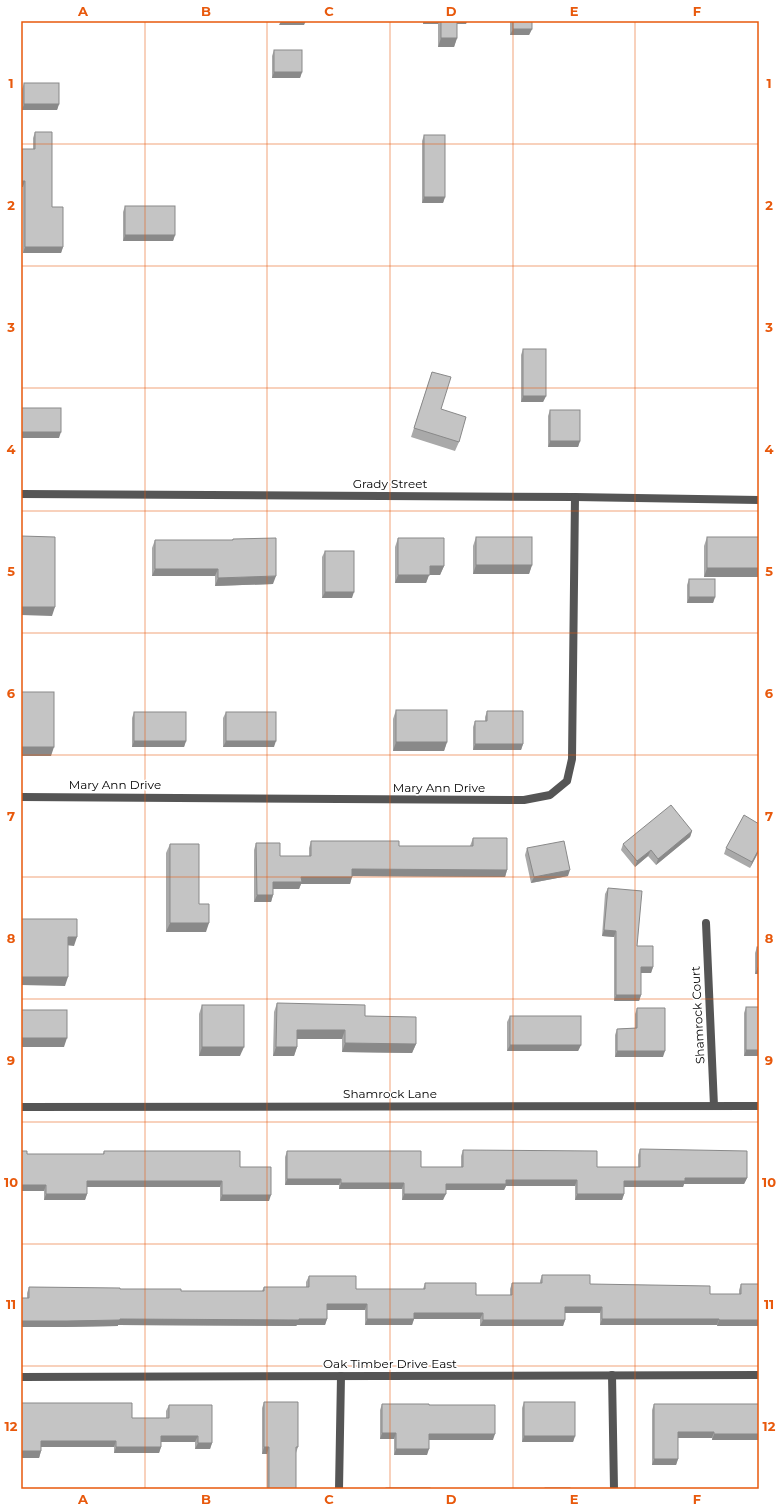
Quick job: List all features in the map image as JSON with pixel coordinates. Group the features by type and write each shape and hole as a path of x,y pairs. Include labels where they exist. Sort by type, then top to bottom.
{"street":[{"name":"Grady Street","path":"21,494 575,497 759,500"},
{"name":"Mary Ann Drive","path":"21,797 524,800 550,795 566,781 572,759 575,497"},
{"name":"Shamrock Court","path":"706,923 714,1106"},
{"name":"Shamrock Lane","path":"21,1106 759,1106"},
{"path":"612,1375 614,1489"},
{"name":"Oak Timber Drive East","path":"21,1377 759,1375"},
{"path":"339,1489 341,1376"}],"building":[{"path":"441,21 457,21 457,38 441,38"},
{"path":"513,21 532,21 532,29 513,29"},
{"path":"274,50 302,50 302,72 274,72"},
{"path":"24,83 59,83 59,104 24,104"},
{"path":"35,132 52,132 52,207 63,207 63,247 25,247 25,181 22,181 22,149 35,149"},
{"path":"424,135 445,135 445,197 424,197"},
{"path":"125,206 175,206 175,235 125,235"},
{"path":"523,349 546,349 546,396 523,396"},
{"path":"432,372 451,377 441,409 466,417 459,442 414,428"},
{"path":"21,408 61,408 61,432 21,432"},
{"path":"550,410 580,410 580,441 550,441"},
{"path":"21,536 55,537 55,607 21,607"},
{"path":"476,537 532,537 532,565 476,565"},
{"path":"707,537 759,537 759,568 707,568"},
{"path":"276,538 276,576 218,578 218,569 155,569 155,540 233,540"},
{"path":"398,538 444,538 444,566 430,566 430,575 398,575"},
{"path":"325,551 354,551 354,592 325,592"},
{"path":"689,579 715,579 715,597 689,597"},
{"path":"21,692 54,692 54,747 21,747"},
{"path":"396,710 447,710 447,742 396,742"},
{"path":"487,711 523,711 523,744 475,744 475,721 487,721"},
{"path":"134,712 186,712 186,741 134,741"},
{"path":"226,712 276,712 276,741 226,741"},
{"path":"671,805 692,831 658,859 651,850 637,861 623,844"},
{"path":"744,815 759,824 759,849 752,862 726,848"},
{"path":"473,838 507,838 507,870 352,869 352,877 301,877 302,882 273,882 273,895 257,895 256,843 280,843 280,856 311,856 311,841 399,841 399,846 473,846"},
{"path":"564,841 570,870 534,877 527,848"},
{"path":"170,844 199,844 199,904 209,904 209,923 170,923"},
{"path":"608,888 642,891 637,946 653,946 653,967 641,967 641,995 616,995 616,931 604,930"},
{"path":"21,919 77,919 77,937 68,937 68,977 21,977"},
{"path":"757,947 759,947 759,968 757,968"},
{"path":"277,1003 365,1005 365,1016 416,1017 416,1044 345,1043 345,1030 297,1030 297,1047 276,1047"},
{"path":"202,1005 244,1005 244,1047 202,1047"},
{"path":"746,1007 759,1007 759,1050 746,1050"},
{"path":"637,1008 665,1008 665,1051 617,1051 617,1029 637,1028"},
{"path":"21,1010 67,1010 67,1038 21,1038"},
{"path":"510,1016 581,1016 581,1045 510,1045"},
{"path":"640,1149 747,1151 747,1178 685,1178 685,1181 624,1181 624,1194 577,1194 577,1180 506,1180 506,1184 446,1184 446,1194 404,1194 404,1183 341,1183 341,1179 287,1179 287,1151 421,1151 421,1167 463,1167 463,1150 597,1151 597,1167 640,1167"},
{"path":"21,1151 27,1151 27,1154 104,1154 104,1151 240,1151 240,1167 271,1167 271,1195 222,1195 222,1181 87,1181 87,1194 46,1194 46,1185 21,1185"},
{"path":"542,1275 590,1275 590,1284 710,1286 710,1294 741,1294 741,1284 759,1284 759,1320 602,1319 602,1307 565,1307 565,1320 483,1320 483,1313 414,1313 414,1319 367,1319 367,1304 327,1304 327,1319 120,1319 21,1321 21,1298 29,1298 29,1287 181,1289 181,1291 264,1291 264,1287 309,1287 309,1276 356,1276 356,1289 425,1289 425,1283 476,1283 476,1295 512,1295 512,1283 542,1283"},
{"path":"264,1402 298,1402 296,1489 269,1489 269,1447 264,1447"},
{"path":"524,1402 575,1402 575,1436 524,1436"},
{"path":"21,1403 132,1403 132,1418 169,1418 169,1405 212,1405 212,1443 198,1443 198,1436 161,1436 161,1447 116,1447 116,1441 41,1441 41,1451 21,1451"},
{"path":"382,1404 495,1405 495,1434 429,1434 429,1449 396,1449 396,1433 382,1433"},
{"path":"654,1404 759,1404 759,1434 678,1432 678,1459 654,1459"},
{"path":"430,1488 430,1489 386,1489"},
{"path":"570,1488 570,1489 545,1489"}]}
